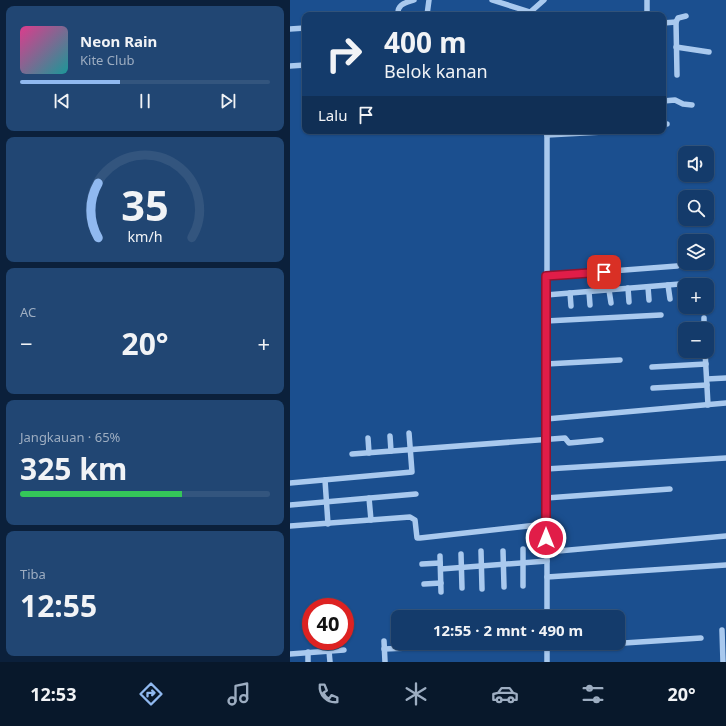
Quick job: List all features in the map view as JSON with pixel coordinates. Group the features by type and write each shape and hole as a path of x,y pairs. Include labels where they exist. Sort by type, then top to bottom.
{"street":[{"path":"398,12 400,5 414,0"},
{"path":"428,12 429,0"},
{"path":"492,0 523,12"},
{"path":"530,12 544,0"},
{"path":"647,0 647,12"},
{"path":"676,75 676,22 678,18 686,16"},
{"path":"666,23 676,22"},
{"path":"290,29 302,28"},
{"path":"676,47 709,52"},
{"path":"290,66 302,65"},
{"path":"666,101 675,100 683,104 692,105"},
{"path":"547,134 547,610"},
{"path":"546,276 677,266"},
{"path":"668,285 670,299"},
{"path":"546,295 678,285"},
{"path":"648,287 649,300"},
{"path":"628,288 630,302"},
{"path":"610,290 610,303"},
{"path":"589,292 590,305"},
{"path":"570,293 571,306"},
{"path":"546,321 661,315"},
{"path":"706,358 708,405"},
{"path":"546,364 620,360"},
{"path":"652,367 706,364"},
{"path":"654,388 707,382 726,378"},
{"path":"546,419 726,403"},
{"path":"290,483 412,472 409,433"},
{"path":"390,436 391,451"},
{"path":"368,438 370,453"},
{"path":"352,454 546,439 565,438 569,443 600,440"},
{"path":"546,469 726,458"},
{"path":"325,480 328,524"},
{"path":"546,498 670,489"},
{"path":"290,505 416,494"},
{"path":"368,498 371,520"},
{"path":"290,526 413,518 415,520 417,538 420,538 546,524"},
{"path":"547,552 726,536"},
{"path":"523,549 523,586"},
{"path":"503,551 504,587"},
{"path":"481,552 482,589"},
{"path":"461,554 462,588"},
{"path":"422,564 440,563 461,567 547,561"},
{"path":"440,563 442,592"},
{"path":"547,578 726,565"},
{"path":"424,584 441,583"},
{"path":"722,630 723,662"},
{"path":"625,642 701,638"},
{"path":"384,641 385,662"},
{"path":"384,649 391,649"},
{"path":"290,654 344,650"},
{"path":"547,650 547,662"},
{"path":"329,651 330,662"},
{"path":"308,652 308,662"}],"route":[{"path":"546,538 546,276 604,272"}]}
